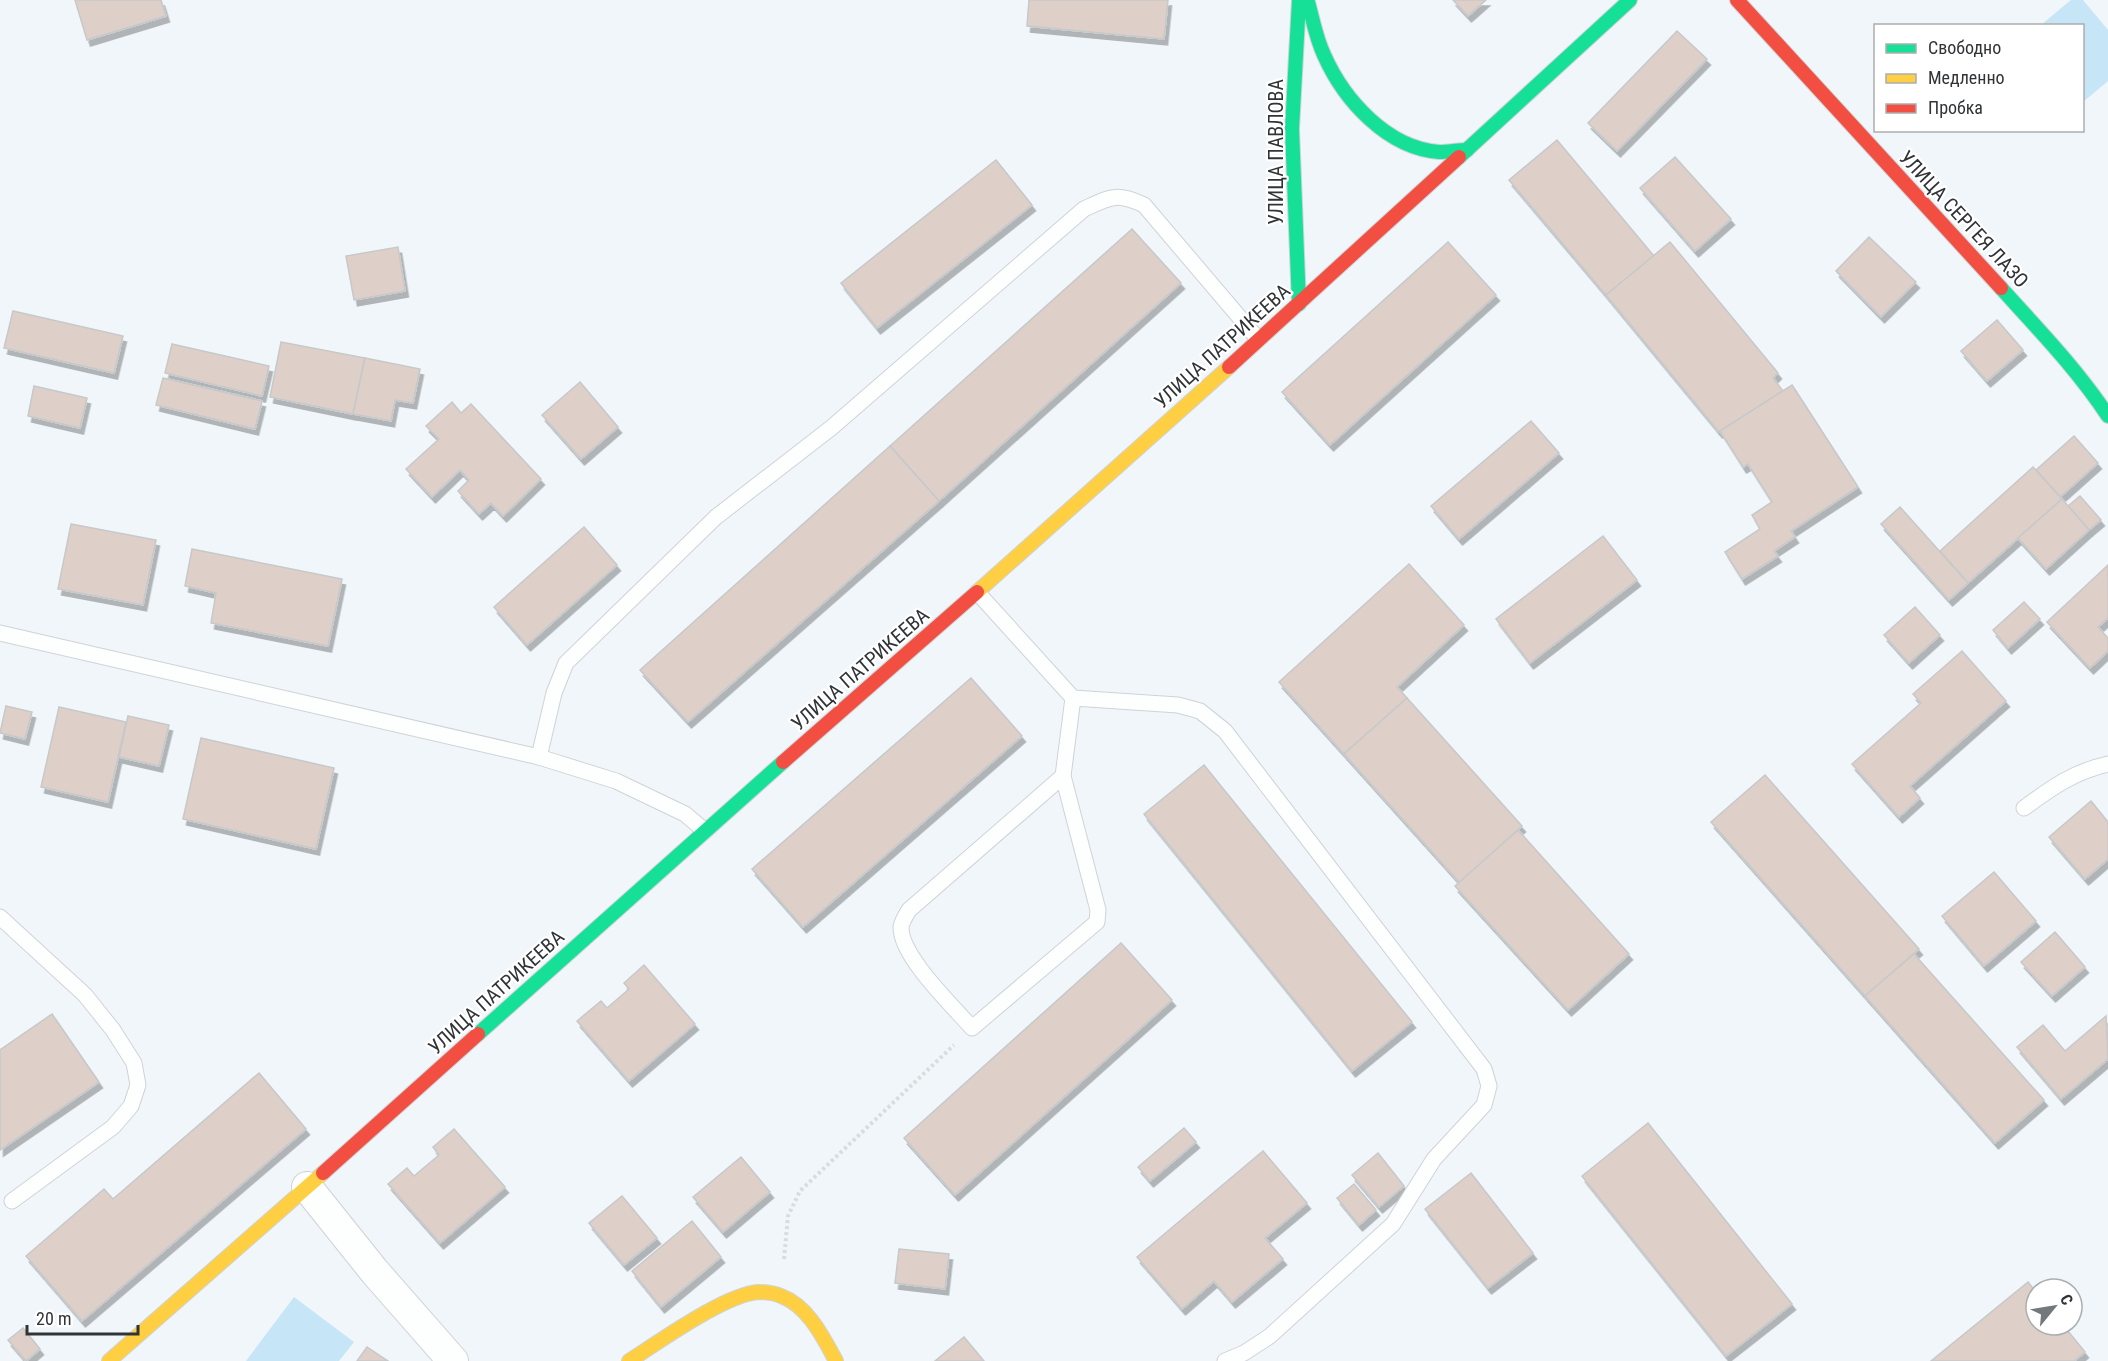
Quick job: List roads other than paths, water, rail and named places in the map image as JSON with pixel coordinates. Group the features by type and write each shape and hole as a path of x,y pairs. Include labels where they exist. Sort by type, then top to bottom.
{"street":[{"name":"УЛИЦА ПАВЛОВА","path":"1299,0 1292,129 1299,304"},
{"path":"1308,0 1317,37 1325,57 1343,87 1363,112 1389,134 1412,146 1437,152 1467,150"},
{"name":"УЛИЦА ПАТРИКЕЕВА","path":"109,1361 308,1187 1299,304 1630,0"},
{"name":"УЛИЦА СЕРГЕЯ ЛАЗО","path":"1737,0 2054,346 2092,392 2108,416"},
{"path":"308,1187 375,1272 453,1361"},
{"path":"629,1361 708,1313 737,1298 757,1292 780,1296 802,1311 816,1327 836,1361"}],"lane":[{"path":"539,758 554,693 566,663 716,517 831,428 1084,209 1106,199 1126,197 1144,205 1258,339"},
{"path":"977,592 1072,698 1178,705 1200,711 1225,731 1484,1069 1489,1086 1484,1105 1434,1159 1393,1224 1270,1336 1244,1353 1225,1361"},
{"path":"0,633 539,758 616,781 685,814 705,831"},
{"path":"1063,776 909,910 901,924 903,940 912,958 972,1028 1097,922 1098,910 1063,776 1072,698"},
{"path":"2024,808 2063,780 2087,768 2108,764"},
{"path":"0,917 92,1004 113,1030 134,1063 138,1085 131,1106 113,1127 12,1201"}]}
